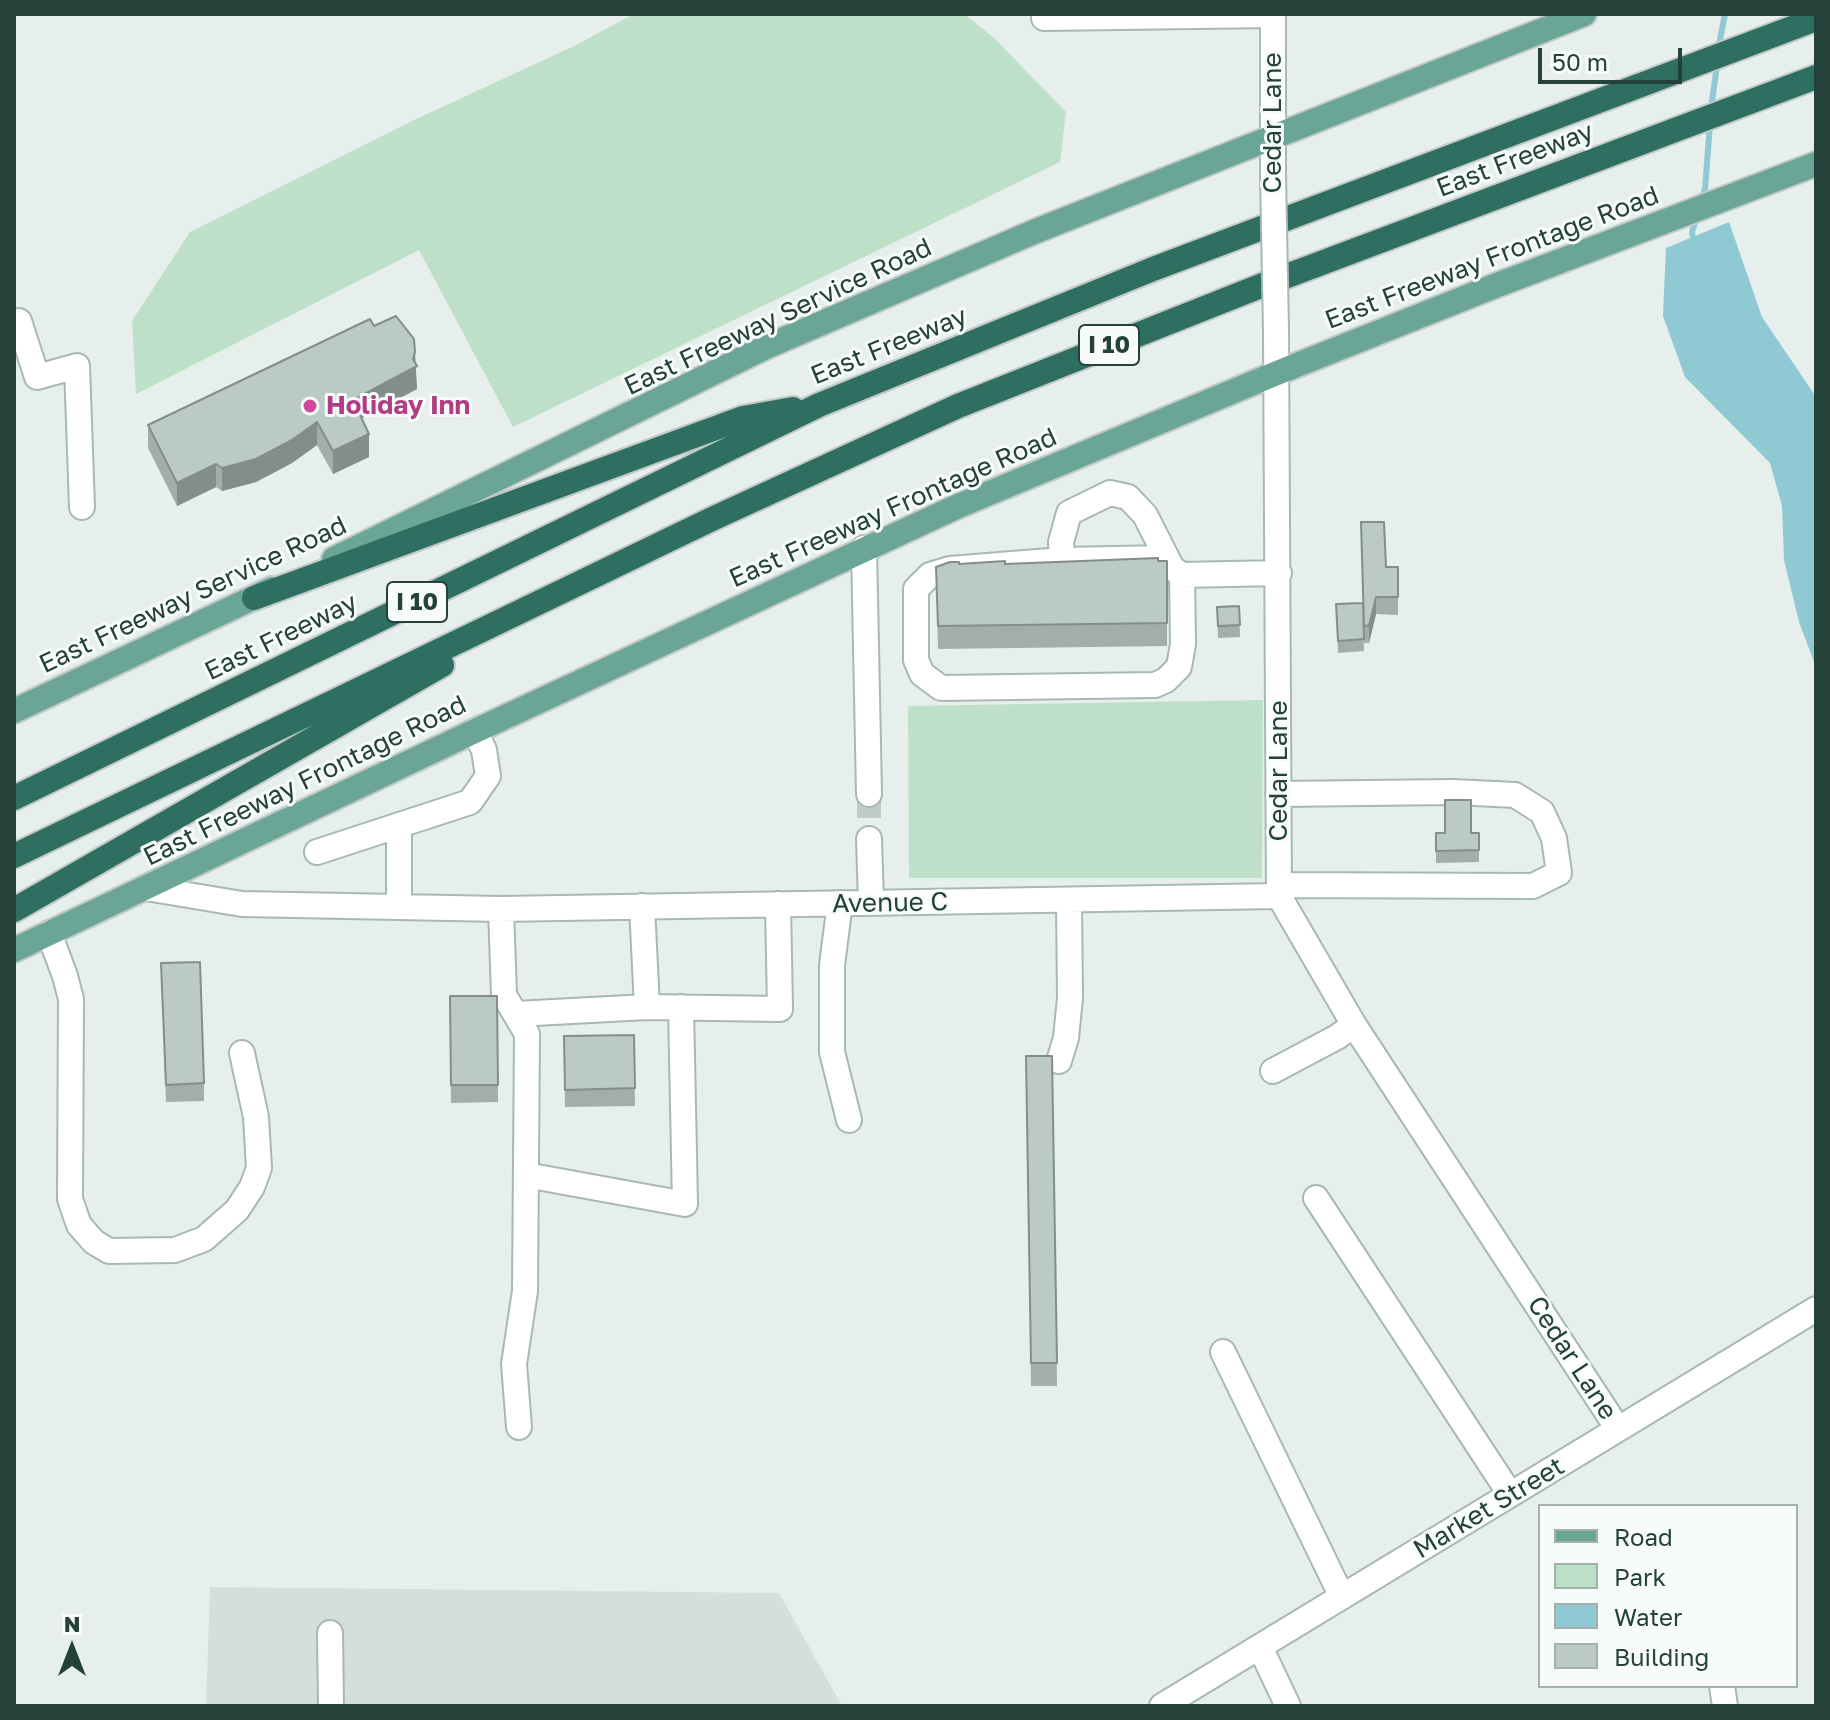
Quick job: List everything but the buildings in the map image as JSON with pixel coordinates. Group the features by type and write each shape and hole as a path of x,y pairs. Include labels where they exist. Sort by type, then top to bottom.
{"highway":[{"name":"East Freeway","path":"14,798 819,405 1153,269 1816,19"},
{"name":"East Freeway","path":"14,856 589,578 958,406 1263,285 1816,77"},
{"path":"254,598 743,418 819,405"},
{"path":"14,910 227,787 340,726 589,578"}],"main road":[{"name":"East Freeway Service Road","path":"14,711 254,598 766,347 1036,231 1584,14"},
{"name":"East Freeway Frontage Road","path":"14,950 864,548 1277,373 1640,229 1816,164"}],"street":[{"name":"Cedar Lane","path":"1273,14 1279,890 1354,1025 1618,1429"},
{"path":"1044,18 1273,14"},
{"path":"14,322 19,321 37,377 77,366 82,507"},
{"path":"1062,560 1061,542 1069,513 1110,493 1128,497 1145,515 1174,566 1183,644 1179,667 1166,680 1155,685 941,688 922,674 916,660 916,589 930,575 950,569 1062,560 1174,566 1279,573"},
{"path":"864,548 869,794"},
{"path":"317,852 470,802 488,776 484,750 475,731"},
{"name":"Avenue C","path":"146,888 227,903 501,909 1069,900 1279,890 1533,886 1559,873 1554,838 1542,812 1515,795 1453,792 1278,794"},
{"path":"399,825 399,907"},
{"path":"869,839 871,903"},
{"path":"1059,1061 1066,1038 1070,998 1069,900"},
{"path":"840,903 832,965 832,1052 849,1120"},
{"path":"516,1014 647,1007 780,1009 778,904"},
{"path":"642,906 647,1007"},
{"path":"501,909 504,995 527,1034 525,1291 514,1364 519,1427"},
{"path":"49,933 71,999 70,1199 79,1225 94,1242 109,1251 175,1250 204,1239 237,1210 252,1187 259,1168 256,1117 242,1053"},
{"path":"526,1175 685,1204 681,1007"},
{"path":"1273,1071 1354,1025"},
{"path":"1316,1198 1510,1494"},
{"name":"Market Street","path":"1162,1706 1816,1309"},
{"path":"1223,1352 1342,1597"},
{"path":"330,1633 331,1706"},
{"path":"1260,1647 1288,1706"}],"shaded area":[{"path":"210,1587 779,1593 842,1706 206,1706"}],"green space":[{"path":"634,14 964,14 993,37 1066,112 1060,162 513,427 419,250 136,394 132,321 190,232"},
{"path":"1263,700 1262,878 909,878 908,706"}],"water":[{"path":"1729,222 1762,317 1816,397 1816,667 1799,622 1784,560 1782,506 1770,463 1685,377 1663,316 1666,248"}],"waterway":[{"path":"1718,50 1725,14"},
{"path":"1711,109 1717,65"},
{"path":"1701,200 1705,189 1710,124"},
{"path":"1694,243 1692,232 1696,219"}],"tunnel":[{"path":"869,794 869,839"}],"place":[{"name":"Holiday Inn","path":"310,406"}]}
